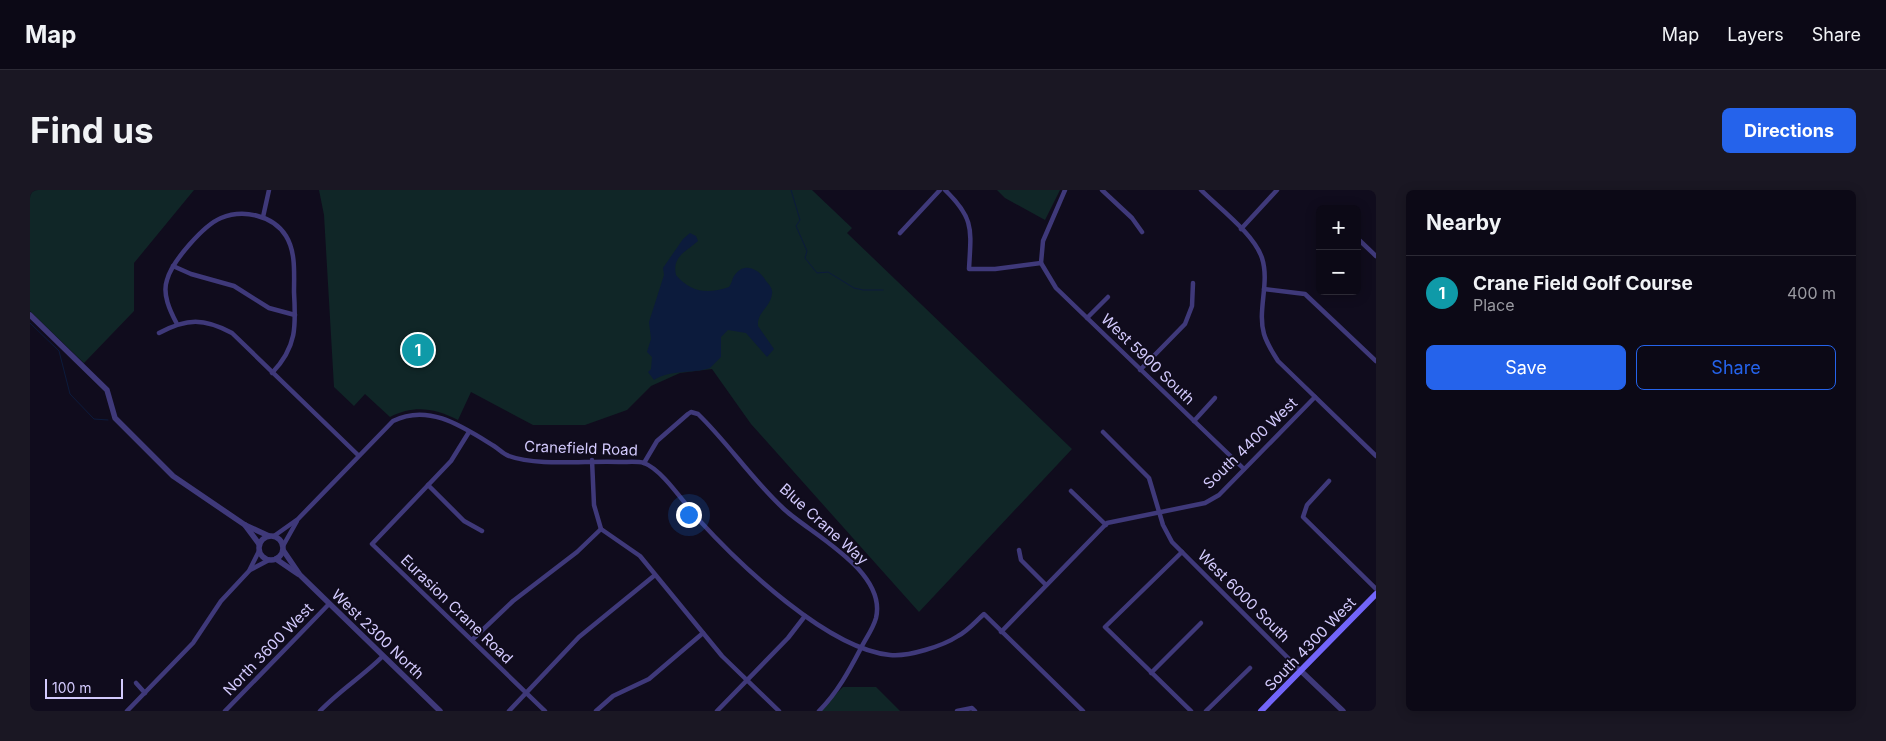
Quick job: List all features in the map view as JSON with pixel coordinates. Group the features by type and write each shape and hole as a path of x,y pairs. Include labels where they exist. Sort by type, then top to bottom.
{"main road":[{"name":"South 4300 West","path":"1262,711 1376,594"}],"street":[{"path":"263,217 269,190"},
{"path":"900,233 940,190"},
{"path":"945,190 965,211 969,220 969,269 1041,263 1043,241 1065,190"},
{"path":"1102,190 1132,218 1142,232"},
{"path":"1201,190 1255,244 1261,256 1266,272 1264,334 1269,348 1278,361 1376,456"},
{"path":"1241,229 1277,190"},
{"path":"177,324 166,295 166,281 173,266 204,230 220,218 234,215 263,217 280,229 291,246 295,315 290,348 284,360 272,373"},
{"path":"1361,242 1376,256"},
{"name":"West 5900 South","path":"1041,263 1056,288 1244,469"},
{"path":"173,266 199,277 234,286 269,308 295,315"},
{"path":"1140,370 1185,324 1192,306 1193,282"},
{"path":"1264,289 1305,294 1376,361"},
{"path":"1087,318 1108,297"},
{"path":"30,315 107,390 115,418 173,476 245,525 280,540 300,575"},
{"path":"159,333 177,324 208,322 232,333 358,455"},
{"name":"South 4400 West","path":"1106,525 1206,503 1244,469 1315,397"},
{"path":"1194,421 1215,398"},
{"name":"Blue Crane Way","path":"644,463 657,442 691,412 700,417 785,509 837,549 870,583 876,605 876,616 847,676 819,711"},
{"name":"Cranefield Road","path":"271,536 298,519 383,430 403,416 414,414 436,416 469,432 507,455 525,461 592,460 644,463 659,474 699,520 743,565 805,616 860,648 890,656 906,654 941,644 959,636 984,614 1001,632"},
{"path":"469,432 451,461 428,485 464,521 482,531"},
{"name":"West 6000 South","path":"1103,432 1149,478 1167,534 1182,552 1343,711"},
{"path":"592,460 594,506 601,529 629,547 656,575 722,656 779,711"},
{"path":"1329,481 1307,505 1303,517 1376,589"},
{"name":"Eurasion Crane Road","path":"428,485 372,544 545,711"},
{"path":"1071,491 1106,525 1001,632 1083,711"},
{"name":"Cranefield Road","path":"283,548 298,519"},
{"path":"245,525 263,557 272,559 300,575"},
{"path":"472,640 513,601 578,552 601,529"},
{"path":"249,571 263,538 271,536"},
{"path":"127,711 193,643 221,601 249,571 272,559 283,548"},
{"path":"1019,550 1021,560 1046,585"},
{"path":"1182,552 1105,627 1191,711"},
{"name":"West 2300 North","path":"300,575 440,711"},
{"path":"509,711 579,638 656,575"},
{"name":"North 3600 West","path":"226,711 329,604"},
{"path":"717,711 788,638 805,616"},
{"path":"1151,673 1201,622"},
{"path":"596,711 613,696 650,679 702,633"},
{"path":"320,711 339,692 366,674 383,656"},
{"path":"1206,711 1250,668"},
{"path":"136,683 145,692"},
{"path":"957,711 972,708 975,711"}],"green space":[{"path":"30,190 194,190 134,263 134,311 84,363 30,311"},
{"path":"319,190 812,190 852,228 847,233 1072,449 919,612 751,424 712,369 680,373 651,386 627,410 585,425 533,425 471,392 458,420 441,413 424,410 407,411 390,417 365,394 354,406 334,387 324,215"},
{"path":"997,190 1060,190 1045,220 1005,198"},
{"path":"843,687 876,687 900,711 819,711"}],"water":[{"path":"690,233 696,236 698,241 678,259 675,269 676,275 694,289 714,291 729,287 734,276 742,269 751,268 759,273 771,287 772,292 769,303 759,317 758,326 774,349 767,357 746,333 728,330 721,337 721,357 710,368 668,374 654,380 648,372 651,369 652,357 647,352 651,339 649,322 664,275 663,268 683,239"}],"waterway":[{"path":"791,190 800,220 796,226 807,251 805,258 817,273 828,272 854,288 883,290"},
{"path":"30,323 59,351 70,394 94,419 108,420"}],"place":[{"name":"Crane Field Golf Course","path":"418,350"}]}
